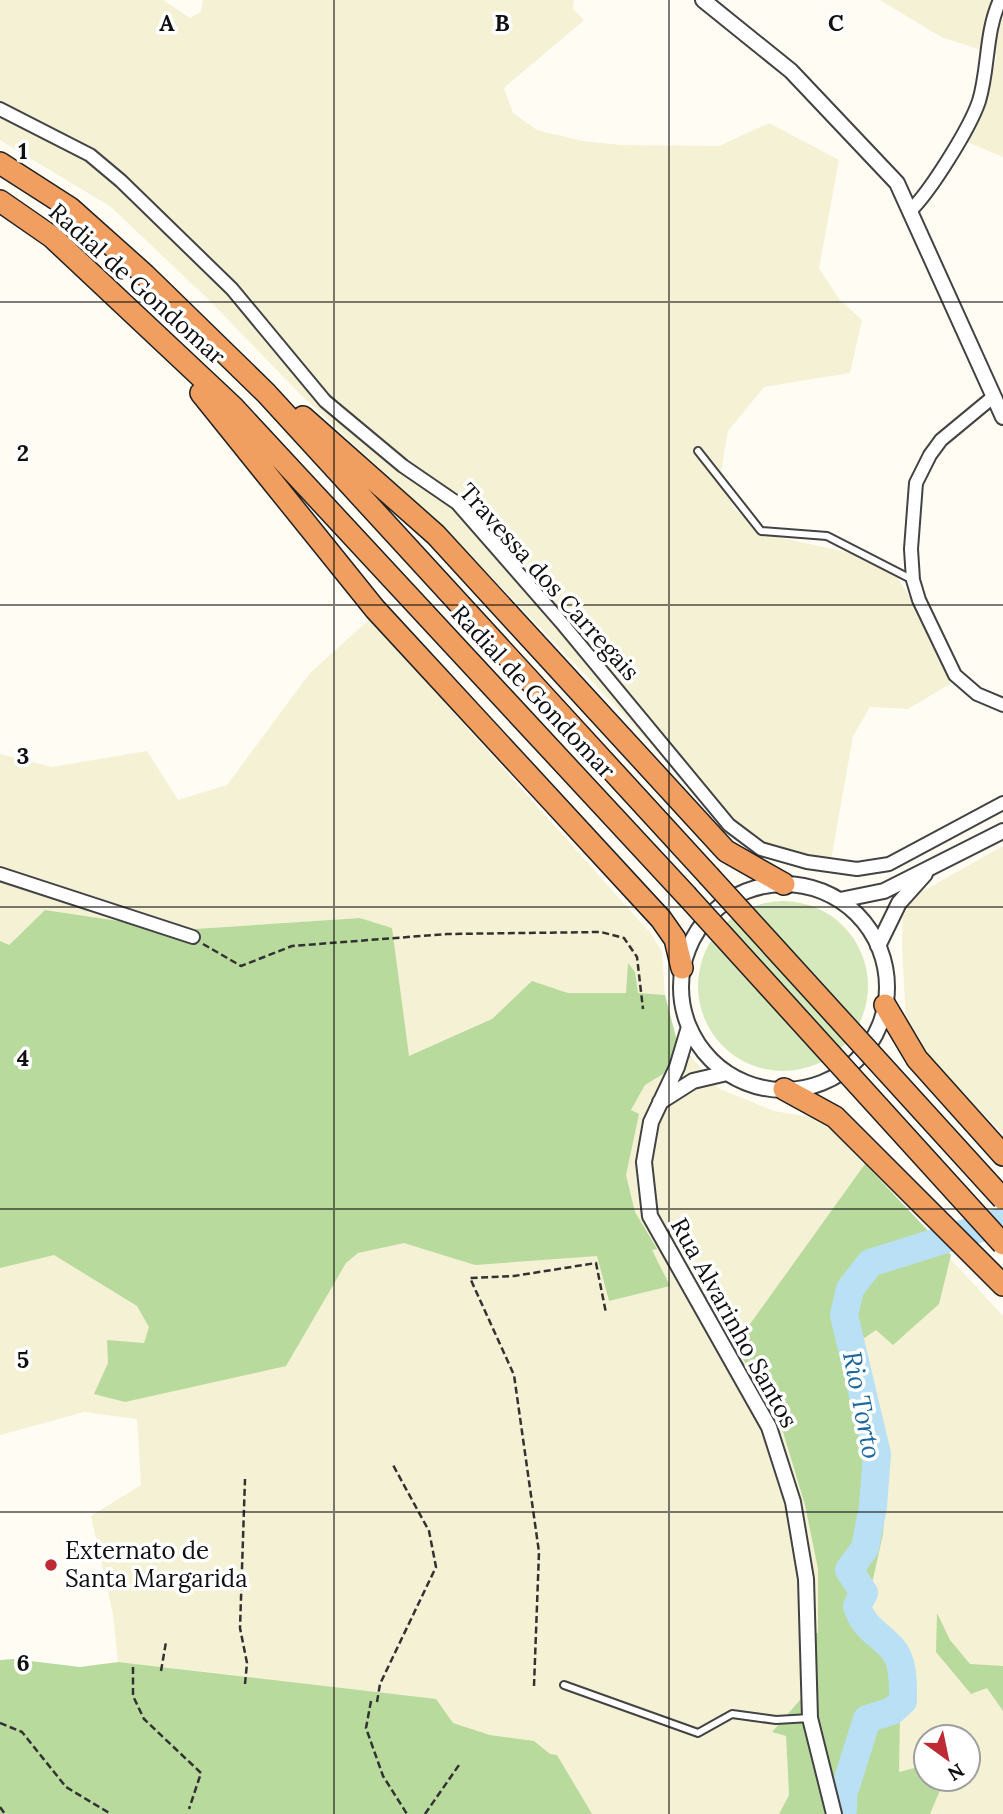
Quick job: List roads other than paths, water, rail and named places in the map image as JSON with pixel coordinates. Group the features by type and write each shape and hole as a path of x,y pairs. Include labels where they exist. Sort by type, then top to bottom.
{"highway":[{"name":"Radial de Gondomar","path":"0,163 70,208 145,275 266,393 1003,1199"},
{"name":"Radial de Gondomar","path":"0,201 52,237 233,407 686,895 1003,1244"},
{"path":"152,333 375,609 661,919 675,939 682,968"},
{"path":"266,393 309,422 436,535 726,850 784,884"},
{"path":"885,1005 917,1059 997,1149"},
{"path":"784,1089 835,1117 1003,1285"}],"street":[{"path":"703,0 791,71 897,183 1003,417"},
{"path":"909,211 930,188 979,101 986,48 1000,0"},
{"name":"Travessa dos Carregais","path":"0,109 90,155 121,181 232,289 325,401 403,466 457,503 561,622 729,825 761,849 807,862 857,869 889,864 1003,803"},
{"path":"993,397 941,440 916,483 911,550 913,580 939,646 955,675 977,694 1003,705"},
{"path":"840,900 884,891 1003,831"},
{"path":"878,946 900,903 928,870"},
{"path":"0,874 193,937"},
{"path":"784,884 822,891 840,900 856,913 878,946 886,975 885,1005 870,1042 842,1071 804,1087 784,1089 745,1082 727,1073 705,1053 689,1027 681,989 682,968 697,931 725,902 743,892 784,884"},
{"name":"Rua Alvarinho Santos","path":"689,1027 677,1067 651,1122 644,1162 650,1216 769,1427 789,1489 806,1579 810,1718 834,1814"},
{"path":"659,1102 693,1081 727,1073"}],"lane":[{"path":"698,451 761,531 827,536 913,580"},
{"path":"564,1685 698,1733 732,1714 776,1720 810,1718"}],"waterway":[{"name":"Rio Torto","path":"843,1809 843,1795 867,1719 892,1711 903,1701 899,1659 892,1648 863,1619 857,1606 864,1593 849,1570 865,1548 873,1506 877,1454 844,1315 850,1289 870,1263 1003,1221"}],"place":[{"name":"Externato de Santa Margarida","path":"51,1565"}]}
